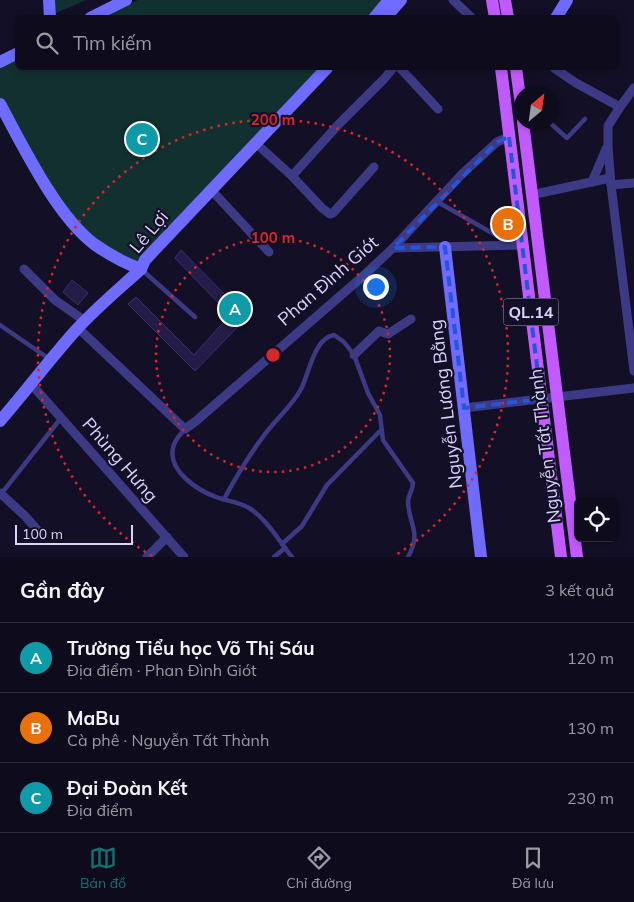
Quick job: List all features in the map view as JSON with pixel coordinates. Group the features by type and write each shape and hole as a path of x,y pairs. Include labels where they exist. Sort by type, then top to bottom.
{"main road":[{"path":"492,0 494,15"},
{"path":"505,0 508,15"},
{"name":"Nguyễn Tất Thành","path":"501,70 561,557"},
{"path":"516,70 518,85"},
{"name":"Nguyễn Tất Thành","path":"524,130 576,557"}],"street":[{"path":"50,0 50,15"},
{"path":"96,15 126,0"},
{"path":"376,15 389,0"},
{"path":"388,15 401,0"},
{"path":"453,0 469,15"},
{"path":"558,15 566,0"},
{"path":"1,60 15,54"},
{"name":"Lê Lợi","path":"0,421 81,324 141,269 145,260 258,144 325,70"},
{"path":"0,104 51,193 78,229 93,243 113,256 141,269 150,264 258,144 334,70"},
{"path":"292,176 391,70"},
{"path":"402,70 438,109"},
{"path":"557,70 620,107"},
{"path":"634,89 608,126 610,181 632,336 634,371"},
{"name":"Phan Đình Giót","path":"185,429 362,277 393,248 463,172 497,142 509,137"},
{"path":"258,144 330,214 333,213 374,167"},
{"path":"592,182 608,146"},
{"path":"532,195 592,182 634,183"},
{"path":"215,194 269,252"},
{"path":"393,248 523,245"},
{"name":"Nguyễn Lương Bằng","path":"445,247 481,557"},
{"path":"24,269 185,429"},
{"path":"354,355 379,331 388,334 411,319"},
{"name":"Phùng Hưng","path":"32,384 184,557"},
{"path":"464,408 634,388"},
{"path":"0,494 25,516 41,534"},
{"path":"147,557 166,538"}],"lane":[{"path":"558,130 567,138 585,120"},
{"path":"436,201 495,235 507,246"},
{"path":"141,269 195,317"},
{"path":"0,325 50,359"},
{"path":"224,499 265,434 283,415 298,394 321,342 334,335 344,342 354,355 368,393 380,415 385,445 413,483 408,503 410,518 416,535 408,557"},
{"path":"0,494 61,418"},
{"path":"185,429 173,446 172,454 176,465 196,487 215,496 240,503 253,511 292,557"},
{"path":"274,557 302,526 327,484 381,430"}],"highlighted area":[{"path":"509,137 541,399 464,408 445,247 393,248 497,142"}],"green space":[{"path":"54,0 86,0 54,14"},
{"path":"138,0 388,0 375,15 106,15"},
{"path":"15,56 15,70 325,70 141,269 78,229 0,100 0,63"}],"building":[{"path":"181,250 230,300 234,297 251,313 195,371 128,304 136,297 194,355 230,315 175,258"},
{"path":"72,280 88,293 78,305 63,292"}],"place":[{"name":"Đại Đoàn Kết","path":"142,139"},
{"name":"MaBu","path":"508,224"},
{"name":"Trường Tiểu học Võ Thị Sáu","path":"235,309"}]}
